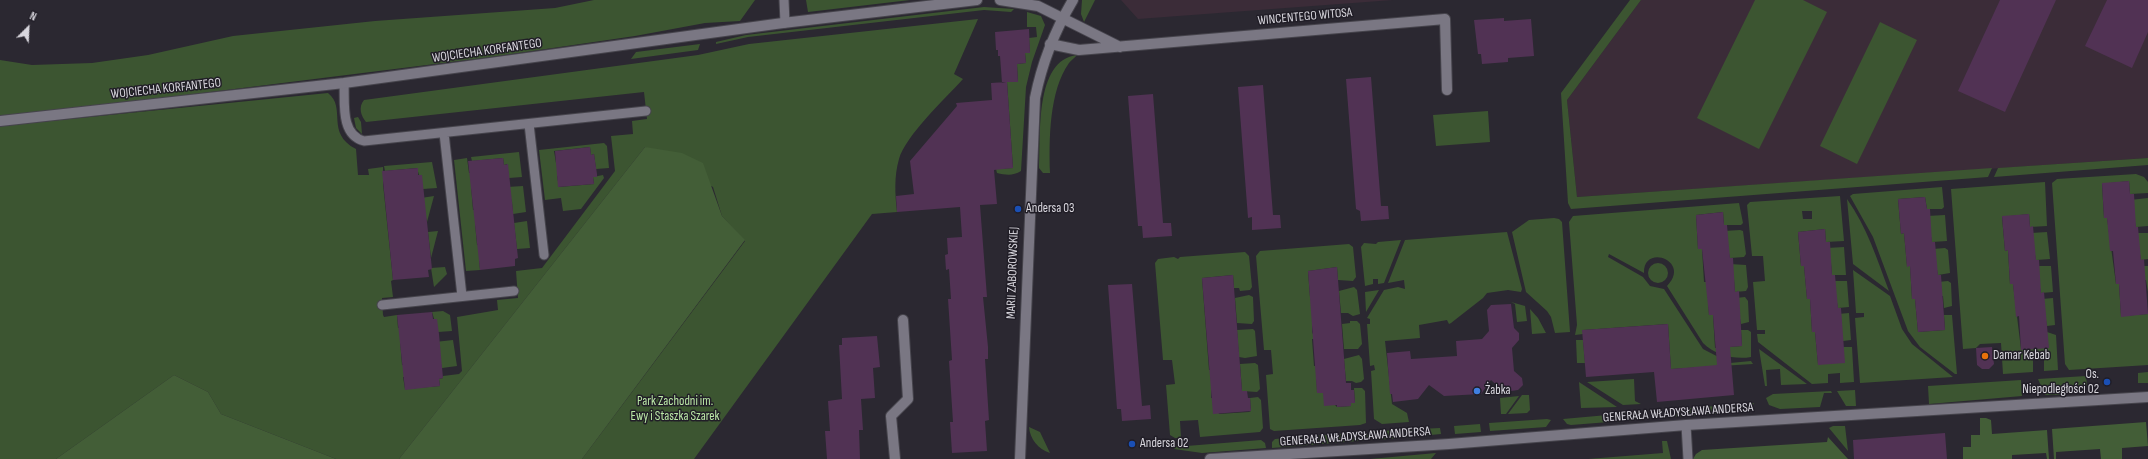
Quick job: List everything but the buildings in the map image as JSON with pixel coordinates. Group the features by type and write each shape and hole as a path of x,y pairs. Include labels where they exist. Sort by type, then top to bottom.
{"street":[{"name":"WOJCIECHA KORFANTEGO","path":"0,121 344,83 785,23 977,0"},
{"path":"1000,0 1038,6 1120,47"},
{"name":"MARII ZABOROWSKIEJ","path":"1020,459 1035,98 1040,70 1050,44 1062,18 1073,0"},
{"name":"WINCENTEGO WITOSA","path":"1050,44 1079,50 1445,19 1447,90"},
{"path":"895,459 891,416 908,399 903,320"},
{"name":"GENERAŁA WŁADYSŁAWA ANDERSA","path":"1210,459 1457,443 1686,425 2148,397"}],"lane":[{"path":"784,0 785,23"},
{"path":"344,83 347,126 350,133 358,139 364,141 646,111"},
{"path":"529,124 544,255"},
{"path":"444,133 462,296"},
{"path":"382,305 514,291"},
{"path":"1686,425 1688,459"}],"shaded area":[{"path":"1121,0 1393,0 1138,19"},
{"path":"1641,0 2148,0 2148,158 1577,197 1567,100"}],"green space":[{"path":"594,0 755,0 740,21 705,23 635,36 491,57 138,101 0,116 0,60 32,65 92,63 148,55 233,36 375,21 555,8"},
{"path":"806,0 910,0 808,12"},
{"path":"1082,0 1095,0 1084,22 1081,14"},
{"path":"1630,0 1641,0 1567,100 1577,197 1992,168 1988,177 1571,209 1568,203 1561,93"},
{"path":"1755,0 1803,0 1827,12 1759,149 1697,118"},
{"path":"984,7 1014,9 1011,12 984,10 748,37 716,44 716,42 746,35"},
{"path":"1027,12 1041,16 1045,25 1032,62 1026,87 1021,171 1009,175 997,173 996,169 1013,168 1007,82 1018,82 1017,64 1026,63 1025,53 1030,52 1029,38 1037,37 1036,27 1027,27"},
{"name":"Park Zachodni im. Ewy i Staszka Szarek","path":"978,19 954,74 963,79 918,128 903,149 896,172 895,185 897,212 872,214 694,459 582,459 745,241 722,216 713,187 645,147 399,459 336,459 221,414 208,392 174,375 56,459 0,459 0,126 328,93 336,106 341,136 347,143 356,149 358,175 369,175 368,169 383,167 383,184 393,280 391,281 393,297 382,298 383,315 384,317 397,315 398,328 402,328 400,340 402,365 405,365 407,377 403,377 405,389 440,386 439,379 443,378 443,376 459,374 462,371 457,317 498,310 497,300 518,298 516,271 542,268 615,171 611,136 633,134 632,121 647,119 644,92 366,122 361,111 361,106 364,100 698,55 749,44"},
{"path":"1880,22 1917,40 1857,164 1820,146"},
{"path":"700,44 698,50 631,59 636,52"},
{"path":"1077,55 1069,63 1062,74 1057,87 1050,131 1050,173 1043,173 1039,168 1040,138 1043,101 1047,85 1053,70 1063,60"},
{"path":"1488,111 1490,142 1436,146 1433,115"},
{"path":"358,117 361,122 362,134 356,128 354,118"},
{"path":"604,143 607,146 609,168 596,169 594,154 591,155 590,147 554,151 556,163 559,163 557,176 559,187 594,184 593,177 603,175 604,178 581,209 563,211 561,198 545,200 539,150"},
{"path":"645,147 682,153 703,163 722,216 745,240 582,459 399,459"},
{"path":"519,152 522,177 509,178 507,164 504,165 503,158 472,161 471,157"},
{"path":"467,158 469,173 473,173 471,186 473,210 477,210 475,223 477,245 480,245 482,257 479,257 480,270 466,271 454,160"},
{"path":"2148,158 2148,165 1994,177 1998,168"},
{"path":"432,162 437,188 423,189 417,168 385,171 384,166"},
{"path":"2136,174 2144,177 2148,182 2148,193 2130,194 2129,181 2102,184 2104,218 2107,218 2116,284 2119,284 2121,316 2148,314 2148,365 2069,370 2065,364 2052,183 2057,179"},
{"path":"2045,182 2047,226 2030,227 2029,214 2002,217 2005,251 2008,250 2010,284 2013,284 2021,349 2047,332 2056,335 2058,370 2044,371 2044,357 2033,358 2033,372 2003,374 2001,343 1980,344 1976,348 1963,349 1951,189"},
{"path":"523,186 526,212 513,214 512,202 507,187"},
{"path":"1942,187 1944,207 1942,209 1927,209 1925,197 1898,199 1901,234 1904,233 1907,266 1910,266 1912,299 1915,299 1918,332 1945,330 1944,315 1952,315 1957,374 1920,347 1908,331 1873,237 1850,196 1853,194"},
{"path":"434,196 427,222 421,198"},
{"path":"1840,196 1844,241 1826,242 1825,229 1798,232 1801,266 1804,266 1807,299 1810,299 1812,332 1815,332 1818,364 1843,347 1852,347 1854,382 1840,383 1840,373 1828,374 1828,383 1812,384 1758,342 1757,334 1765,334 1765,330 1757,330 1753,282 1765,281 1763,256 1752,256 1747,205 1750,202","holes":["1802,211 1812,211 1812,219 1803,219"]},
{"path":"2148,198 2148,226 2136,227 2130,200"},
{"path":"1847,199 1866,232 1889,291 1853,264"},
{"path":"1739,203 1743,223 1741,225 1724,225 1723,212 1696,215 1698,249 1702,249 1704,282 1707,282 1709,315 1713,315 1715,348 1742,346 1741,330 1748,330 1751,332 1751,357 1738,358 1726,356 1713,351 1703,343 1667,286 1673,277 1674,269 1670,263 1657,257 1651,259 1646,264 1644,273 1609,254 1608,257 1643,277 1650,286 1664,289 1703,349 1730,363 1751,361 1753,364 1671,369 1668,324 1583,330 1583,334 1575,335 1577,325 1569,222 1573,216"},
{"path":"1945,215 1947,241 1932,242 1927,216"},
{"path":"1559,219 1562,222 1570,332 1555,333 1551,317 1547,311 1526,292 1512,232 1529,220"},
{"path":"527,221 530,248 517,249 514,223"},
{"path":"438,231 431,258 428,232"},
{"path":"1724,231 1743,231 1746,254 1744,257 1730,258"},
{"path":"1507,232 1522,289 1521,292 1508,290 1487,293 1483,298 1449,324 1447,320 1419,325 1420,338 1385,341 1392,404 1407,413 1409,422 1382,424 1374,419 1371,371 1375,370 1374,365 1370,366 1367,324 1370,324 1370,319 1367,318 1384,290 1398,287 1405,289 1404,280 1388,283 1405,240"},
{"path":"2047,232 2050,259 2036,260 2031,233"},
{"path":"2136,233 2148,233 2148,259 2141,260"},
{"path":"1401,240 1384,283 1378,284 1378,279 1373,279 1373,284 1365,286 1361,247 1364,243 1376,244 1378,242"},
{"path":"1349,244 1353,247 1356,277 1353,281 1338,280 1337,267 1308,271 1310,297 1312,297 1312,332 1315,339 1312,339 1314,366 1316,366 1317,392 1323,393 1337,407 1351,406 1351,403 1355,403 1354,388 1362,388 1365,391 1366,423 1360,425 1274,431 1270,429 1266,375 1273,374 1271,350 1264,350 1256,256 1260,251"},
{"path":"1844,247 1846,275 1832,275 1831,263 1827,248"},
{"path":"1945,248 1948,250 1950,273 1938,275 1933,249"},
{"path":"1245,252 1249,256 1252,287 1250,290 1240,291 1239,288 1234,288 1233,275 1202,278 1209,370 1212,370 1211,398 1214,398 1219,414 1249,412 1251,411 1250,398 1258,397 1261,400 1263,428 1260,432 1200,437 1198,420 1180,421 1181,438 1175,438 1170,435 1166,385 1175,384 1172,360 1163,360 1155,263 1158,259 1174,257 1178,259 1180,257"},
{"path":"1654,263 1662,263 1668,269 1668,277 1662,283 1654,283 1648,277 1648,269"},
{"path":"1730,264 1746,265 1748,287 1746,291 1735,292 1734,279 1731,279"},
{"path":"2036,266 2051,266 2053,292 2041,293"},
{"path":"2142,266 2148,266 2148,292 2146,280 2143,280"},
{"path":"445,267 447,274 434,287 431,268"},
{"path":"1853,270 1890,296 1902,329 1912,344 1953,377 1860,383 1855,318 1864,317 1864,313 1856,313"},
{"path":"1833,281 1847,281 1849,307 1838,308"},
{"path":"1948,281 1951,283 1952,306 1944,308 1943,296 1940,296 1938,282"},
{"path":"1354,287 1357,290 1360,314 1353,316 1348,313 1341,313 1339,291"},
{"path":"1379,290 1366,312 1365,292"},
{"path":"1249,295 1253,297 1254,321 1252,324 1237,323 1235,298"},
{"path":"1745,297 1748,301 1749,322 1741,324 1736,298"},
{"path":"2053,298 2055,325 2047,326 2042,299"},
{"path":"1511,302 1525,306 1527,321 1517,322 1515,304"},
{"path":"1530,309 1538,318 1546,333 1532,334"},
{"path":"443,311 450,315 452,331 438,332 432,312"},
{"path":"1849,313 1851,340 1843,341 1838,314"},
{"path":"1350,321 1357,321 1360,324 1362,344 1358,349 1344,349 1342,324 1350,323"},
{"path":"1253,329 1255,331 1257,356 1245,358 1239,357 1237,330"},
{"path":"453,340 457,366 442,368 435,342"},
{"path":"1576,340 1583,340 1585,363 1577,363"},
{"path":"1759,349 1807,384 1781,385 1780,369 1766,370 1767,386 1765,386"},
{"path":"1359,355 1362,359 1364,379 1361,382 1356,383 1346,381 1344,359"},
{"path":"1255,363 1258,365 1260,389 1257,392 1242,391 1240,364"},
{"path":"2148,372 2148,383 2138,383 2138,373"},
{"path":"174,375 208,392 221,414 336,459 56,459"},
{"path":"2086,376 2087,385 2062,395 2045,395 2038,379"},
{"path":"1634,379 1635,401 1641,404 1623,405 1587,382"},
{"path":"2021,380 2022,396 1929,404 1928,386"},
{"path":"1579,382 1617,407 1581,408"},
{"path":"1855,390 1856,406 1846,406 1837,391"},
{"path":"1831,391 1832,393 1824,393 1820,407 1780,409 1769,405 1766,398 1773,394"},
{"path":"1522,395 1529,395 1530,410 1527,413 1508,414"},
{"path":"1519,396 1506,414 1501,414 1500,398"},
{"path":"1754,403 1750,411 1676,417 1676,411 1678,409"},
{"path":"1641,412 1634,420 1571,425 1567,424 1563,419"},
{"path":"1980,418 1991,420 1992,434 2047,430 2049,459 2047,459 2046,453 2012,455 2012,459 1963,459 1963,447 1971,447 1971,435 1980,435"},
{"path":"1551,420 1546,427 1490,431 1489,423"},
{"path":"2146,422 2148,446 2122,448 2122,459 2101,459 2100,449 2056,452 2056,459 2054,459 2052,429"},
{"path":"1480,424 1481,432 1455,434 1454,426"},
{"path":"1833,426 1845,426 1848,451 1829,428"},
{"path":"1029,427 1040,432 1050,453 1035,443 1031,436"},
{"path":"1440,428 1441,434 1377,440 1376,436 1381,431"},
{"path":"1365,432 1369,435 1370,440 1272,448 1272,442 1275,439"},
{"path":"1828,437 1848,459 1693,459 1696,454 1702,450 1827,442"},
{"path":"1261,440 1265,443 1266,448 1202,453 1174,449 1174,447"},
{"path":"1662,441 1667,441 1671,459 1588,459 1663,453"},
{"path":"1436,453 1431,459 1370,459"}],"place":[{"name":"Andersa 03","path":"1018,209"},
{"name":"Damar Kebab","path":"1985,356"},
{"name":"Os. Niepodległości 02","path":"2107,382"},
{"name":"Żabka","path":"1477,391"},
{"name":"Andersa 02","path":"1132,444"}]}
